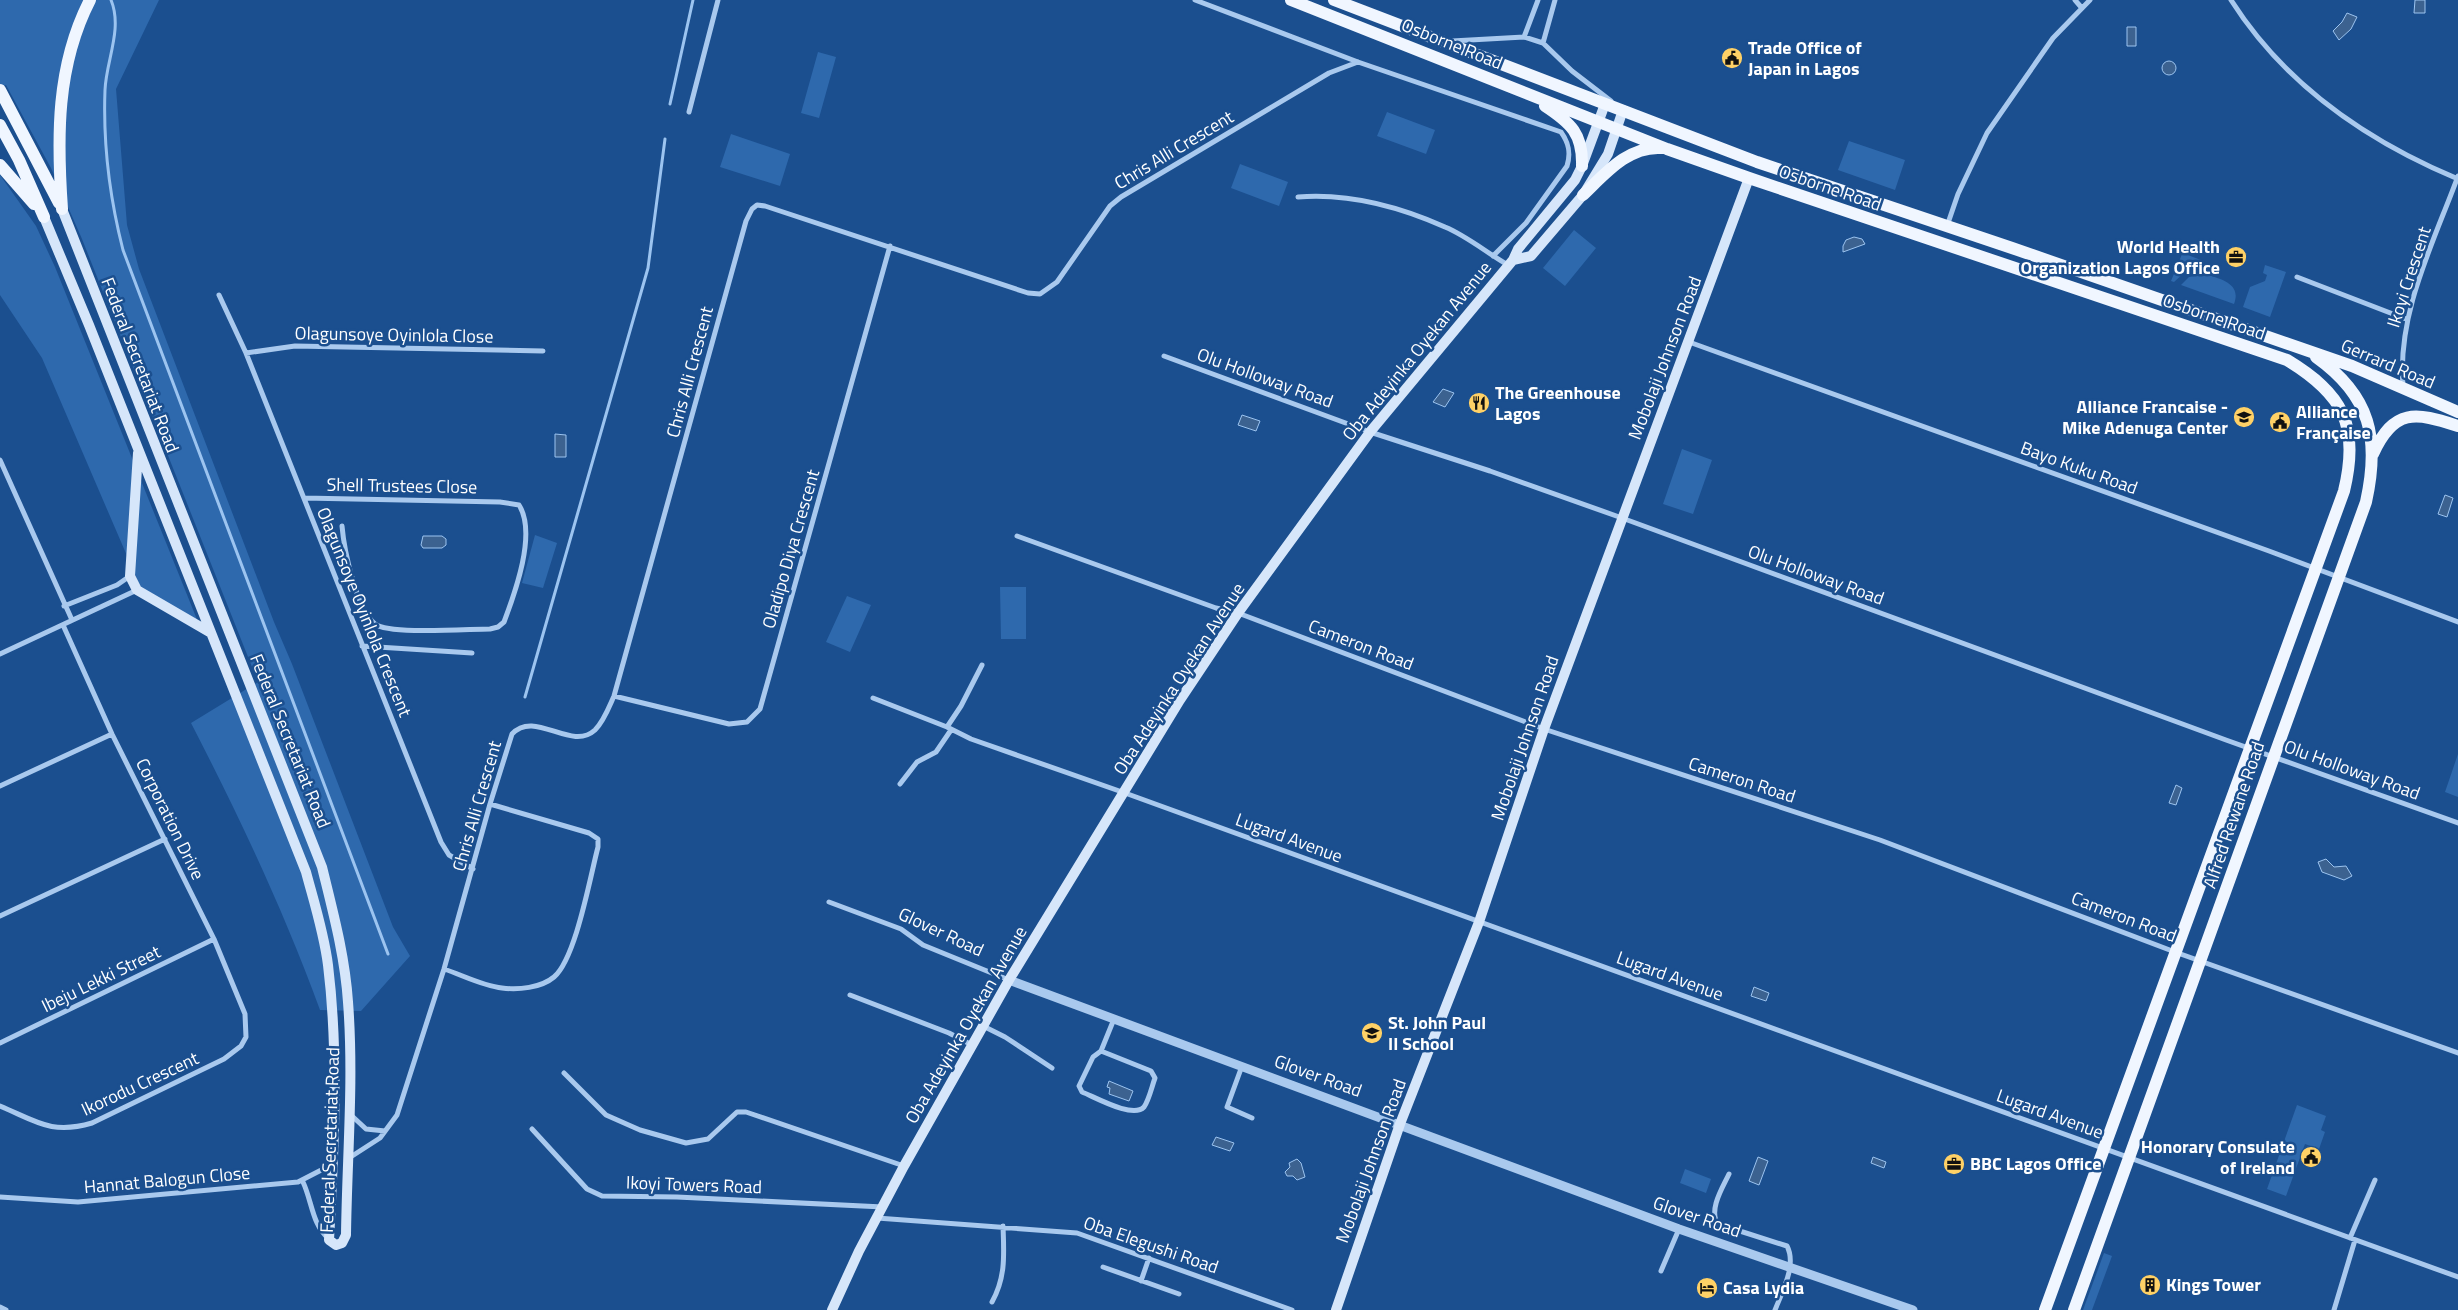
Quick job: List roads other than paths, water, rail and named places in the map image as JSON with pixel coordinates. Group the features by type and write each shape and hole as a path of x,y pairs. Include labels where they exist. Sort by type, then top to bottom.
{"main road":[{"path":"62,209 59,173 59,126 65,69 74,37 90,0"},
{"name":"Osborne Road","path":"1291,0 1668,149 2287,360 2320,383 2333,396 2345,417"},
{"name":"Osborne Road","path":"1334,0 1757,162 2303,348"},
{"path":"0,90 62,209"},
{"path":"1526,93 1565,120 1577,134 1583,149 1582,166"},
{"name":"Oba Adeyinka Oyekan Avenue","path":"832,1310 904,1166 1009,980 1069,880 1125,793 1180,700 1238,613 1370,432 1510,263 1518,249 1575,180 1600,121 1605,104"},
{"path":"1583,195 1608,154 1623,110"},
{"path":"0,125 27,188 44,217"},
{"path":"1510,263 1532,256 1583,195 1623,158 1648,147 1668,149"},
{"path":"0,165 27,188"},
{"name":"Mobolaji Johnson Road","path":"1336,1310 1400,1124 1479,922 1544,729 1749,178"},
{"name":"Federal Secretariat Road","path":"44,217 301,855 318,916 328,963 332,1002 334,1053 329,1240 336,1245 342,1243 346,1235 350,1114 348,1002 335,916 320,861 62,209"},
{"name":"Alfred Rewane Road","path":"2074,1310 2366,502 2373,454 2366,416 2355,397 2331,368 2303,348"},
{"name":"Gerrard Road","path":"2303,348 2352,366 2458,412"},
{"name":"Gerrard Road","path":"2373,454 2386,429 2406,418 2418,415 2458,426"},
{"name":"Alfred Rewane Road","path":"2044,1310 2344,491 2349,470 2350,449 2345,417"},
{"path":"138,449 130,576 137,590 211,633"}],"street":[{"path":"689,112 718,0"},
{"path":"1195,0 1358,62 1555,129 1565,138 1570,156 1567,166 1526,223 1493,256"},
{"path":"1524,37 1538,0"},
{"path":"1543,43 1555,0"},
{"path":"2075,0 2081,7"},
{"path":"1947,226 1958,194 1987,133 2052,38 2090,0"},
{"path":"2231,0 2246,23 2282,64 2330,108 2386,145 2421,163 2458,178"},
{"path":"1443,41 1524,37 1543,43 1572,71 1623,110"},
{"name":"Chris Alli Crescent","path":"349,1158 374,1143 397,1115 444,969 490,804 512,734 518,727 527,725 575,736 587,735 601,723 614,696 746,221 752,209 757,205 765,206 1028,293 1040,294 1057,282 1110,206 1121,197 1329,73 1358,62"},
{"name":"Ikoyi Crescent","path":"2403,389 2402,352 2406,319 2458,178"},
{"path":"1298,197 1344,197 1389,207 1446,227 1493,256 1510,263"},
{"name":"Oladipo Diya Crescent","path":"614,696 729,724 747,722 760,709 890,246"},
{"path":"2297,277 2406,319"},
{"name":"Olagunsoye Oyinlola Crescent","path":"218,295 246,353 441,842 449,855 473,868"},
{"name":"Bayo Kuku Road","path":"1688,342 2458,622"},
{"name":"Olagunsoye Oyinlola Close","path":"246,353 295,346 543,350"},
{"name":"Olu Holloway Road","path":"1164,356 1370,432 1490,471 1622,518 2250,749 2458,823"},
{"path":"0,460 64,606 72,620"},
{"name":"Shell Trustees Close","path":"304,498 500,502 519,505 522,510 524,550 522,564 504,622 490,630 398,630 375,624 368,616 348,567 342,526"},
{"name":"Cameron Road","path":"1017,536 1207,605 1238,613 1544,729 1880,840 2175,952 2202,960 2458,1053"},
{"path":"64,606 117,585 130,576"},
{"path":"0,654 137,590"},
{"name":"Corporation Drive","path":"63,625 112,734 214,939 245,1014 246,1027"},
{"path":"362,646 472,652"},
{"path":"900,784 916,762 936,752 982,666"},
{"name":"Lugard Avenue","path":"873,698 949,728 971,739 1125,793 2458,1277"},
{"path":"0,786 112,734"},
{"path":"444,969 501,988 520,988 540,984 553,978 563,968 573,941 598,847 598,839 589,833 490,804"},
{"path":"0,916 165,840"},
{"name":"Glover Road","path":"829,902 901,929 923,945 1114,1020 1242,1065 1679,1229 1913,1310"},
{"name":"Ibeju Lekki Street","path":"0,1043 214,939"},
{"path":"850,995 949,1033 972,1045"},
{"path":"1101,1051 1151,1071 1155,1078 1144,1106 1139,1110 1130,1112 1082,1092 1079,1086 1087,1066 1093,1057 1101,1051 1114,1020"},
{"path":"983,1026 1005,1037 1052,1068"},
{"name":"Ikorodu Crescent","path":"0,1106 57,1129 72,1129 92,1123 224,1059 241,1046 246,1037 246,1027"},
{"path":"1242,1065 1227,1107 1252,1118"},
{"path":"564,1073 606,1115 640,1130 686,1143 708,1139 737,1112 746,1112 904,1166"},
{"path":"350,1114 366,1129 385,1130"},
{"name":"Ikoyi Towers Road","path":"532,1129 587,1190 602,1196 678,1197 883,1207"},
{"name":"Hannat Balogun Close","path":"0,1197 78,1202 303,1182 332,1165"},
{"path":"1729,1174 1715,1206 1716,1221 1724,1227 1788,1246 1790,1251 1790,1267 1775,1310"},
{"path":"2334,1310 2352,1239 2375,1180"},
{"path":"303,1182 309,1194 317,1224 322,1234 329,1240"},
{"name":"Oba Elegushi Road","path":"877,1218 1077,1233 1292,1310"},
{"path":"992,1302 1000,1286 1004,1266 1003,1226"},
{"path":"1661,1271 1679,1229"},
{"path":"1141,1281 1149,1258"},
{"path":"1103,1267 1179,1294"},
{"path":"0,1306 6,1310"}],"waterway":[{"path":"111,0 114,11 115,34 106,79 105,130 111,191 123,250 388,954"},
{"path":"670,104 693,0"},
{"path":"525,697 648,268 665,139"}],"place":[{"name":"Trade Office of Japan in Lagos","path":"1732,58"},
{"name":"World Health Organization Lagos Office","path":"2236,257"},
{"name":"The Greenhouse Lagos","path":"1479,403"},
{"name":"Alliance Francaise - Mike Adenuga Center","path":"2244,417"},
{"name":"Alliance Française","path":"2280,422"},
{"name":"St. John Paul II School","path":"1372,1033"},
{"name":"Honorary Consulate of Ireland","path":"2311,1157"},
{"name":"BBC Lagos Office","path":"1954,1164"},
{"name":"Kings Tower","path":"2150,1285"},
{"name":"Casa Lydia","path":"1707,1288"}]}
